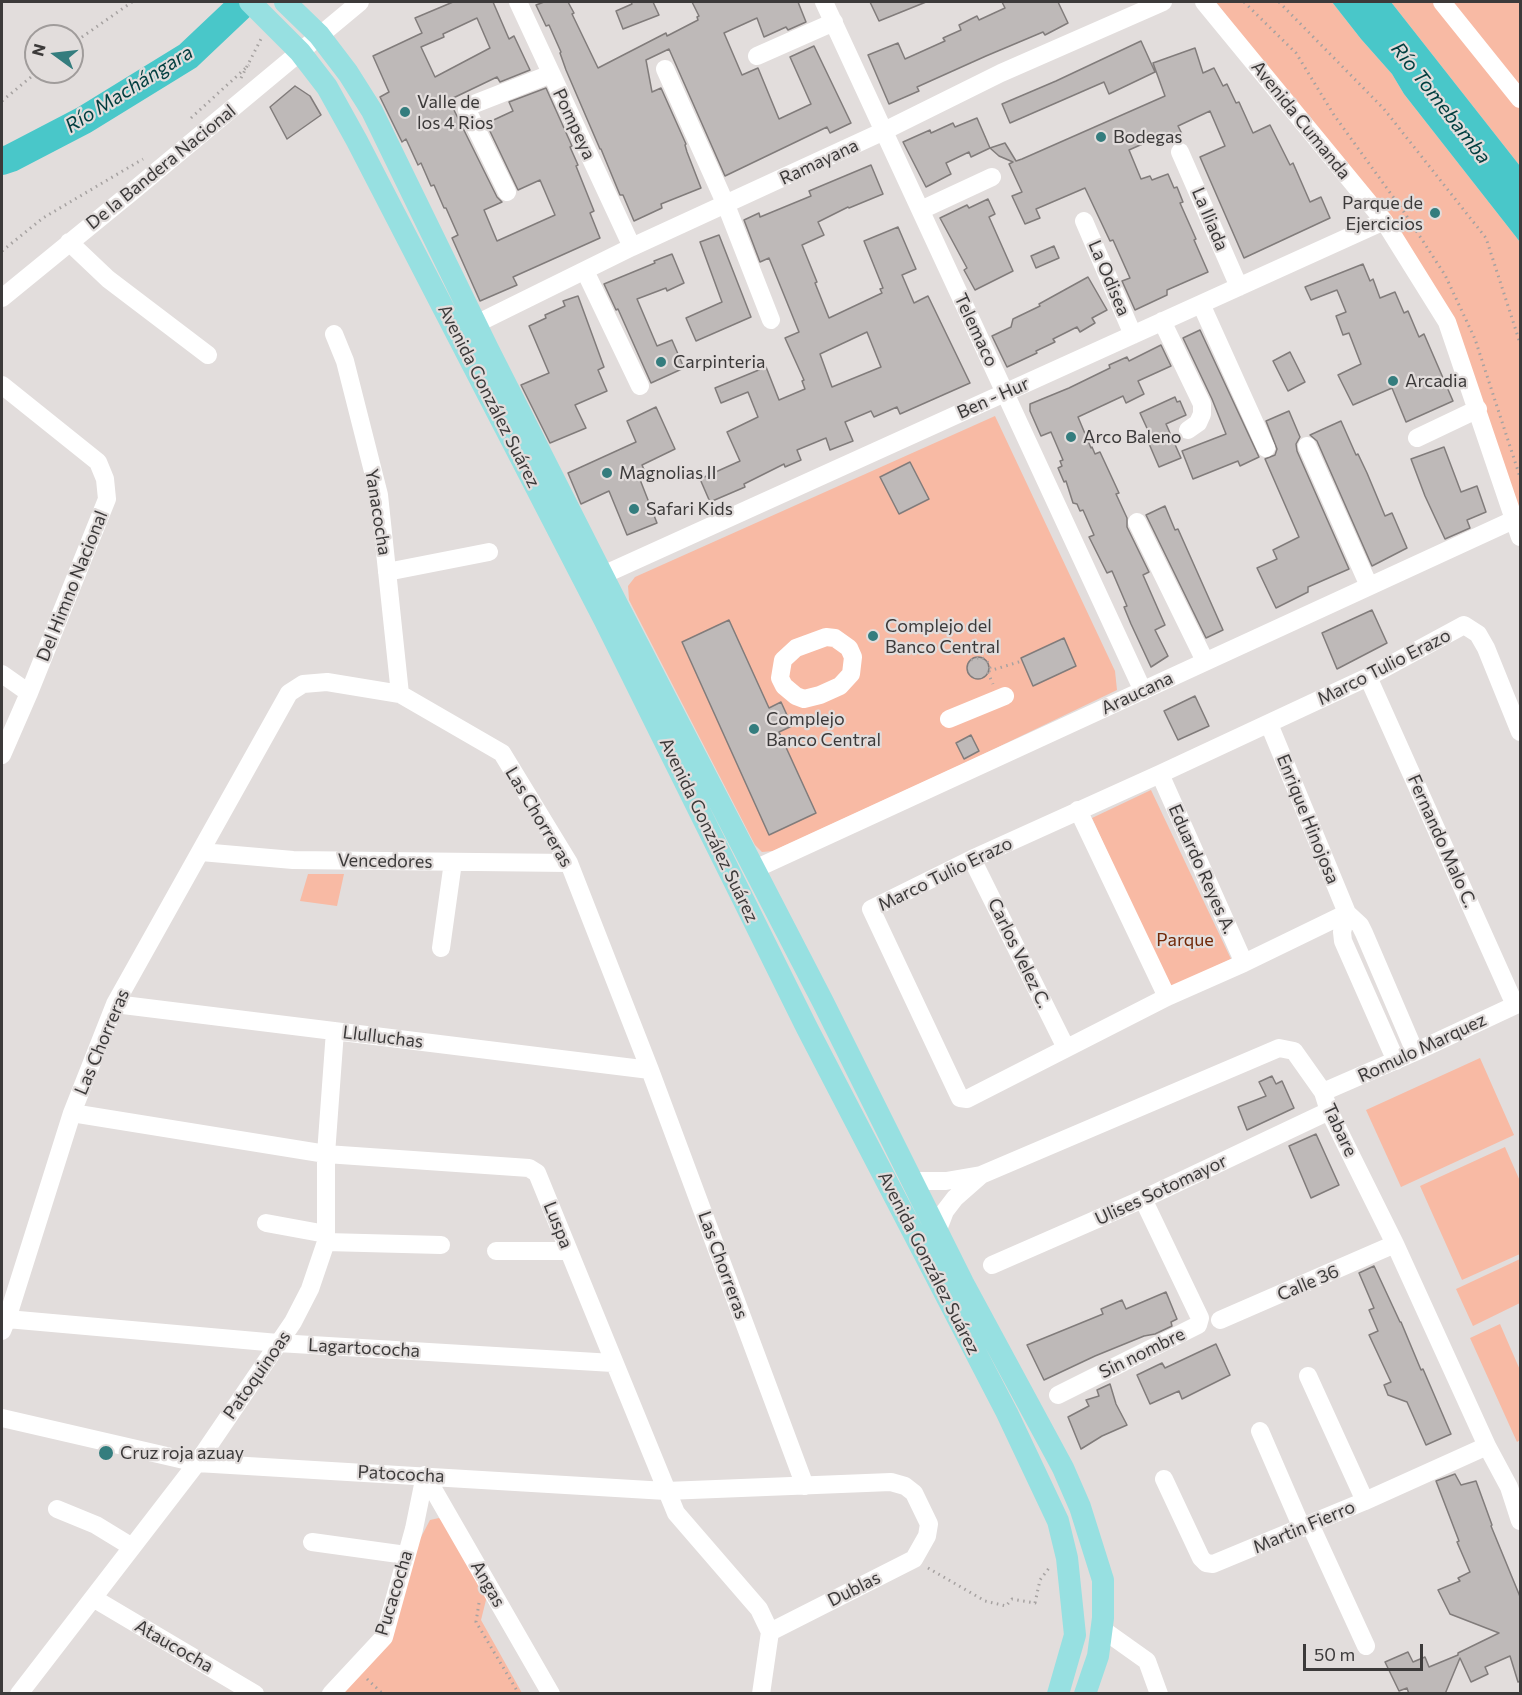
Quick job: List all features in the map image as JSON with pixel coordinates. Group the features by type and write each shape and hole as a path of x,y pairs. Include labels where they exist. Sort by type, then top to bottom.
{"main road":[{"name":"Avenida González Suárez","path":"250,2 300,52 327,87 357,141 605,621 802,1018 1007,1413 1058,1521 1068,1562 1075,1635 1058,1694"},
{"name":"Avenida González Suárez","path":"291,8 320,35 372,111 476,324 911,1181 1063,1468 1080,1507 1103,1580 1102,1629 1098,1656 1088,1687"}],"street":[{"path":"320,35 360,2"},
{"name":"Pompeya","path":"518,2 632,247"},
{"name":"Telemaco","path":"824,2 1143,691"},
{"name":"Ramayana","path":"476,324 632,247 884,131 1001,74 1163,2"},
{"name":"Avenida Cumanda","path":"1204,2 1384,221 1447,322 1518,518 1521,537"},
{"path":"1442,2 1521,99"},
{"path":"757,56 834,22"},
{"name":"De la Bandera Nacional","path":"2,298 320,35"},
{"path":"665,69 726,205 771,320"},
{"path":"507,192 467,110 469,106 551,74"},
{"name":"La Iliada","path":"1180,152 1239,287"},
{"path":"921,210 992,177"},
{"name":"La Odisea","path":"1084,221 1133,335"},
{"name":"Ben - Hur","path":"603,575 1384,221"},
{"path":"69,242 108,279 208,355"},
{"path":"585,271 640,386"},
{"path":"1201,304 1266,448"},
{"path":"1162,321 1202,404 1202,414 1198,423 1188,430"},
{"name":"Yanacocha","path":"334,334 345,361 379,495 400,694"},
{"name":"Del Himno Nacional","path":"2,385 98,462 105,479 107,500 2,755"},
{"path":"1417,438 1478,409"},
{"path":"1308,446 1369,586"},
{"name":"Araucana","path":"754,869 1518,518"},
{"path":"1137,522 1205,661"},
{"path":"387,572 489,552"},
{"name":"Marco Tulio Erazo","path":"1347,914 1167,998 966,1099 960,1098 871,909 972,859 1368,677 1464,625 1478,634 1486,648 1521,732"},
{"path":"2,674 29,693"},
{"name":"Fernando Malo C.","path":"1368,677 1518,1004"},
{"name":"Las Chorreras","path":"3,1322 72,1113 115,1004 289,693 303,684 327,682 400,694 502,753 569,863 651,1070 805,1485"},
{"path":"949,719 1000,693"},
{"name":"Enrique Hinojosa","path":"1269,724 1347,914 1360,925 1364,933 1415,1052"},
{"name":"Eduardo Reyes A.","path":"1160,774 1245,963"},
{"path":"1078,810 1167,998"},
{"name":"Vencedores","path":"201,852 293,860 569,863"},
{"name":"Carlos Velez C.","path":"972,859 1066,1048"},
{"path":"441,948 453,862"},
{"name":"Enrique Hinojosa","path":"1347,914 1342,932 1343,941 1396,1061"},
{"name":"Llulluchas","path":"115,1004 651,1070"},
{"name":"Romulo Marquez","path":"1323,1092 1518,1004"},
{"name":"Patoquinoas","path":"19,1694 196,1463 293,1322 310,1289 326,1238 326,1154 335,1031"},
{"name":"Tabare","path":"911,1181 946,1181 981,1175 1279,1048 1294,1051 1323,1092 1329,1111 1395,1244 1487,1446 1515,1489 1521,1521"},
{"name":"Ulises Sotomayor","path":"992,1265 1143,1199 1329,1111"},
{"name":"Luspa","path":"72,1113 326,1154 529,1168 537,1173 676,1513 759,1608 770,1632"},
{"name":"Tabare","path":"938,1232 945,1210 981,1175"},
{"name":"Sin nombre","path":"1058,1395 1198,1325 1200,1318 1143,1199"},
{"path":"266,1223 326,1238 441,1245"},
{"name":"Calle 36","path":"1220,1320 1395,1244"},
{"path":"496,1251 568,1251"},
{"name":"Lagartococha","path":"3,1322 278,1343 613,1363"},
{"path":"1308,1376 1365,1501"},
{"name":"Patococha","path":"2,1418 196,1463 666,1491 891,1482 905,1486 914,1492 929,1524 927,1536 914,1559"},
{"path":"1260,1431 1366,1646"},
{"name":"Martin Fierro","path":"1164,1479 1201,1558 1206,1563 1213,1564 1365,1501 1487,1446"},
{"name":"Pucacocha","path":"331,1694 384,1637 425,1475"},
{"name":"Angas","path":"425,1475 551,1694"},
{"path":"57,1509 96,1525 132,1547"},
{"path":"312,1542 406,1555"},
{"name":"Dublas","path":"770,1632 914,1559"},
{"name":"Ataucocha","path":"93,1598 255,1694"},
{"path":"1102,1629 1147,1661 1159,1694"},
{"path":"761,1694 770,1632"},
{"path":"2,1688 19,1694"}],"path":[{"path":"84,36 132,2"},
{"path":"1279,2 1383,109 1486,238 1521,343"},
{"path":"189,121 249,65 258,41 277,28"},
{"path":"2,101 24,83"},
{"path":"2,251 43,218 144,159"},
{"path":"970,660 977,657 989,664 989,672 1000,693"},
{"path":"989,672 1022,662"},
{"path":"914,1559 985,1601 1006,1606 1012,1599 1035,1603 1040,1580 1048,1568 1068,1562"},
{"path":"480,1598 476,1622 519,1694"},
{"path":"366,1678 383,1694"}],"green space":[{"path":"1216,2 1332,2 1392,74 1404,94 1520,242 1520,537 1447,322 1384,221"},
{"path":"1391,2 1520,2 1520,166"},
{"name":"Complejo del Banco Central","path":"995,416 1115,671 1117,690 773,851 762,852 755,845 629,600 628,586 635,577"},
{"name":"Parque","path":"1151,790 1231,959 1169,988 1092,818"},
{"path":"308,874 344,874 337,906 300,901"},
{"path":"1480,1058 1514,1135 1401,1187 1366,1110"},
{"path":"1505,1147 1520,1181 1520,1254 1462,1280 1420,1186"},
{"path":"1520,1259 1520,1303 1473,1326 1456,1289"},
{"path":"1500,1324 1520,1370 1520,1440 1517,1442 1470,1338"},
{"path":"439,1518 445,1522 487,1596 481,1620 522,1693 341,1694 390,1643 420,1539 430,1520"}],"water":[{"name":"Río Tomebamba","path":"1332,2 1391,2 1520,166 1520,242 1404,94 1392,74"}],"building":[{"path":"453,2 493,2 509,39 514,36 530,70 500,82 497,77 449,100 497,197 502,202 484,210 497,241 555,215 540,180 518,190 487,125 513,111 509,102 546,88 572,146 570,147 578,165 576,166 594,211 590,213 600,238 513,277 517,285 480,301 452,238 458,235 446,208 434,185 431,186 421,163 418,165 406,139 402,142 380,97 389,92 373,56 422,33 415,18","holes":["477,18 490,48 435,77 421,47"]},
{"path":"544,2 568,2 598,68 666,33 667,36 698,20 699,16 692,2 798,2 806,22 788,30 786,27 764,37 757,18 724,33 742,75 758,68 779,119 811,104 790,57 814,46 851,123 830,133 827,127 725,176 669,49 646,60 652,92 661,88 686,144 701,188 661,204 662,208 634,221 600,149 549,25 546,26 536,5"},
{"path":"631,2 653,2 659,15 623,29 616,11 632,4"},
{"path":"870,2 926,2 879,21"},
{"path":"1002,2 1058,2 1068,23 1045,35 1043,32 917,87 919,91 889,104 868,55 898,43 905,59 945,41 943,38 961,30 959,25 977,16 979,20 1005,8"},
{"path":"1141,41 1155,72 1109,94 1104,82 1010,123 1002,104"},
{"path":"1195,48 1203,73 1214,68 1223,86 1227,84 1236,103 1239,102 1253,133 1270,125 1290,165 1293,163 1310,202 1321,197 1330,218 1244,258 1200,157 1225,146 1210,111 1178,126 1182,134 1160,145 1156,138 1129,150 1141,179 1150,176 1152,180 1168,174 1174,188 1177,187 1183,202 1180,203 1208,272 1167,290 1167,295 1135,310 1122,281 1130,278 1085,188 1036,209 1040,218 1025,224 1012,196 1022,192 1009,164 1013,162 999,156 990,148 1005,143 1016,161 1165,96 1153,63"},
{"path":"295,86 310,96 321,115 287,139 270,107"},
{"path":"977,118 990,148 971,157 969,152 946,163 951,174 926,187 903,142 930,130 931,133 953,123 955,127"},
{"path":"871,165 883,194 848,207 818,222 824,235 802,245 829,318 882,293 880,289 883,288 864,241 898,227 916,269 902,275 914,303 928,296 970,383 900,414 897,407 874,417 871,411 845,422 853,441 830,450 826,438 797,450 801,460 785,467 784,464 744,484 745,487 710,502 700,479 740,461 727,432 758,417 748,392 721,403 715,388 766,367 779,400 805,389 802,381 804,380 785,338 799,332 769,258 760,262 744,220 759,213 760,217 811,196 809,191","holes":["867,332 881,367 832,387 820,354"]},
{"path":"988,199 995,214 989,217 1013,271 975,290 964,270 967,268 940,218 967,205 969,208"},
{"path":"719,235 751,317 696,341 686,318 722,302 700,242"},
{"path":"1054,246 1059,258 1036,268 1031,256"},
{"path":"672,254 684,283 667,291 666,288 637,299 657,346 672,340 684,368 651,383 618,309 616,310 604,284"},
{"path":"1363,264 1370,281 1373,279 1380,298 1395,292 1404,313 1408,311 1419,337 1424,334 1453,401 1406,422 1392,388 1353,405 1338,375 1361,364 1349,333 1343,335 1336,316 1346,312 1337,290 1311,300 1305,287"},
{"path":"1088,277 1107,310 1092,318 1095,323 1080,332 1077,327 1053,339 1055,342 1036,351 1037,353 1007,367 992,336 1011,327 1013,319 1040,306 1039,304"},
{"path":"578,296 604,367 598,370 607,391 575,405 586,428 550,443 521,385 549,373 529,326 546,318 545,315 565,306 563,301"},
{"path":"1200,330 1259,457 1240,466 1238,461 1193,479 1182,451 1226,434 1183,338"},
{"path":"1161,345 1171,366 1138,381 1144,394 1126,403 1123,396 1078,417 1091,448 1095,454 1100,452 1119,493 1116,494 1127,518 1127,527 1149,572 1143,575 1165,625 1155,630 1168,656 1151,667 1124,607 1127,606 1112,571 1107,573 1089,537 1094,535 1083,510 1080,511 1077,504 1073,503 1066,481 1064,482 1058,468 1062,466 1060,461 1063,460 1051,432 1041,436 1030,411 1030,404 1110,368 1109,365 1127,357 1129,361"},
{"path":"1290,352 1305,382 1288,391 1273,361"},
{"path":"1175,397 1177,402 1180,401 1186,415 1166,424 1181,458 1159,467 1147,439 1151,437 1140,413"},
{"path":"656,407 675,449 642,465 646,474 639,477 657,523 627,535 609,491 581,504 568,473 636,442 627,421"},
{"path":"1289,411 1300,437 1296,444 1297,451 1349,569 1308,587 1308,592 1276,608 1257,568 1277,559 1273,550 1299,537 1265,459 1275,455 1277,449 1266,421"},
{"path":"1341,421 1385,516 1392,513 1407,548 1372,566 1317,441 1310,435"},
{"path":"1444,447 1461,492 1477,486 1486,512 1467,520 1470,528 1445,539 1411,459"},
{"path":"910,462 929,499 899,514 880,477"},
{"path":"1165,506 1175,530 1178,529 1223,630 1206,638 1146,515"},
{"path":"1372,610 1387,643 1337,669 1322,633"},
{"name":"Complejo Banco Central","path":"729,620 769,708 781,702 792,726 779,732 816,813 769,835 682,642"},
{"path":"1064,638 1076,666 1033,686 1021,658"},
{"path":"978,657 986,660 989,668 986,676 978,679 970,676 967,668 970,660"},
{"path":"1195,696 1209,726 1178,740 1164,711"},
{"path":"971,735 979,751 964,759 956,743"},
{"path":"1272,1076 1276,1084 1282,1081 1294,1108 1247,1130 1238,1107 1266,1096 1259,1082"},
{"path":"1316,1134 1339,1185 1311,1198 1289,1146"},
{"path":"1374,1266 1451,1434 1426,1445 1407,1402 1388,1395 1384,1385 1391,1382 1369,1335 1378,1331 1369,1310 1374,1308 1359,1273"},
{"path":"1166,1292 1177,1319 1171,1322 1172,1326 1095,1356 1044,1380 1027,1345 1103,1314 1101,1309 1122,1300 1126,1309"},
{"path":"1216,1344 1230,1375 1182,1399 1179,1391 1150,1404 1137,1375 1162,1363 1165,1368"},
{"path":"1110,1384 1116,1404 1127,1425 1102,1436 1081,1449 1068,1417 1089,1406 1086,1400 1099,1396 1097,1390"},
{"path":"1455,1474 1461,1485 1476,1481 1491,1526 1521,1599 1521,1681 1518,1682 1510,1656 1485,1667 1488,1674 1471,1682 1460,1658 1445,1694 1409,1694 1407,1688 1399,1691 1385,1662 1408,1652 1413,1662 1425,1657 1429,1667 1458,1655 1499,1633 1450,1614 1438,1590 1460,1581 1458,1578 1470,1572 1436,1481"}],"waterway":[{"name":"Río Machángara","path":"2,161 84,120 188,56 245,2"}],"place":[{"name":"Valle de los 4 Rios","path":"405,112"},
{"name":"Bodegas","path":"1101,137"},
{"name":"Parque de Ejercicios","path":"1435,213"},
{"name":"Carpinteria","path":"661,362"},
{"name":"Arcadia","path":"1393,381"},
{"name":"Arco Baleno","path":"1071,437"},
{"name":"Magnolias II","path":"607,473"},
{"name":"Safari Kids","path":"634,509"},
{"name":"Complejo del Banco Central","path":"873,636"},
{"name":"Complejo Banco Central","path":"754,729"},
{"name":"Cruz roja azuay","path":"106,1453"}]}
